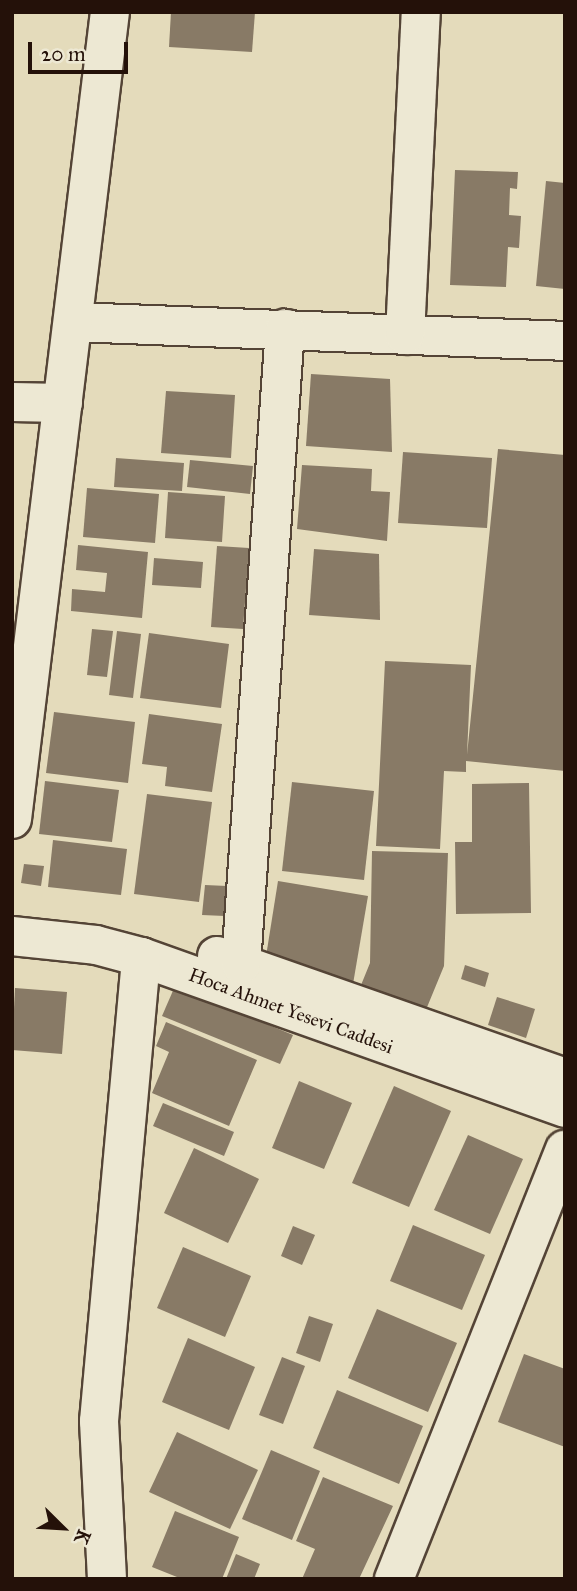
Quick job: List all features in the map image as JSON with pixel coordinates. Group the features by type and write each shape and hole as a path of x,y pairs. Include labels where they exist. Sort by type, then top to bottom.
{"street":[{"path":"12,820 23,635 63,403 110,12"},
{"path":"405,335 421,12"},
{"path":"73,322 565,341"},
{"path":"241,964 285,329"},
{"path":"12,402 63,403"},
{"name":"Hoca Ahmet Yesevi Caddesi","path":"12,909 102,920 241,964 565,1078"},
{"name":"Hoca Ahmet Yesevi Caddesi","path":"12,936 96,945 141,957 565,1108"},
{"path":"107,1579 99,1421 141,957"},
{"path":"394,1579 565,1150"}],"building":[{"path":"171,12 255,12 252,52 169,47"},
{"path":"455,170 518,172 517,189 510,188 509,215 521,216 519,248 508,247 506,287 450,285"},
{"path":"546,181 565,183 565,289 536,286"},
{"path":"311,374 390,379 392,452 306,446"},
{"path":"166,391 235,395 231,458 161,453"},
{"path":"498,449 565,455 565,771 466,761 466,772 444,771 440,849 376,846 385,661 471,665 467,755"},
{"path":"403,452 492,458 487,528 398,523"},
{"path":"116,458 184,463 182,491 114,487"},
{"path":"190,460 253,466 250,494 187,487"},
{"path":"302,465 372,469 371,491 390,492 387,541 297,529"},
{"path":"87,488 159,494 155,543 83,537"},
{"path":"168,492 225,496 222,542 165,538"},
{"path":"78,545 148,552 142,618 71,611 72,589 105,592 107,573 76,570"},
{"path":"217,546 249,548 243,629 211,627"},
{"path":"314,549 379,554 380,620 309,615"},
{"path":"154,558 203,562 201,588 152,585"},
{"path":"92,629 113,631 107,677 87,675"},
{"path":"117,631 141,634 133,698 109,695"},
{"path":"149,633 229,644 221,708 140,698"},
{"path":"54,712 135,722 128,783 46,773"},
{"path":"149,714 222,724 212,792 165,786 167,767 142,764"},
{"path":"45,781 119,790 112,842 39,834"},
{"path":"292,782 374,791 364,880 282,871"},
{"path":"529,783 531,913 456,914 455,842 472,842 472,784"},
{"path":"147,794 212,802 199,902 134,894"},
{"path":"53,840 127,849 121,895 48,887"},
{"path":"372,851 448,853 444,966 423,1017 359,990 370,963"},
{"path":"24,864 44,866 41,886 21,883"},
{"path":"278,881 368,896 353,984 264,969"},
{"path":"205,885 227,886 225,916 202,915"},
{"path":"465,965 489,973 485,987 461,979"},
{"path":"175,986 293,1035 280,1064 162,1016"},
{"path":"15,988 67,992 62,1054 12,1050"},
{"path":"497,997 535,1009 526,1038 488,1025"},
{"path":"166,1022 257,1060 229,1126 152,1093 169,1052 156,1046"},
{"path":"299,1081 352,1103 324,1169 272,1148"},
{"path":"394,1086 451,1111 409,1207 352,1183"},
{"path":"163,1103 234,1132 224,1156 153,1126"},
{"path":"468,1135 523,1159 490,1234 434,1210"},
{"path":"194,1148 259,1179 228,1243 164,1213"},
{"path":"413,1225 485,1255 462,1310 390,1281"},
{"path":"293,1226 315,1235 302,1265 281,1256"},
{"path":"183,1247 251,1276 225,1337 157,1308"},
{"path":"377,1309 457,1343 428,1412 348,1378"},
{"path":"309,1316 333,1324 320,1362 296,1353"},
{"path":"188,1338 255,1367 229,1430 162,1402"},
{"path":"524,1354 565,1369 565,1447 498,1422"},
{"path":"282,1357 305,1366 283,1424 259,1415"},
{"path":"337,1390 423,1426 399,1484 313,1448"},
{"path":"177,1432 258,1470 230,1529 149,1492"},
{"path":"271,1450 320,1471 292,1540 242,1519"},
{"path":"323,1477 393,1506 359,1579 302,1579 315,1549 296,1541"},
{"path":"175,1511 239,1537 222,1579 182,1579 152,1567"},
{"path":"236,1554 260,1564 254,1579 226,1579"}]}
